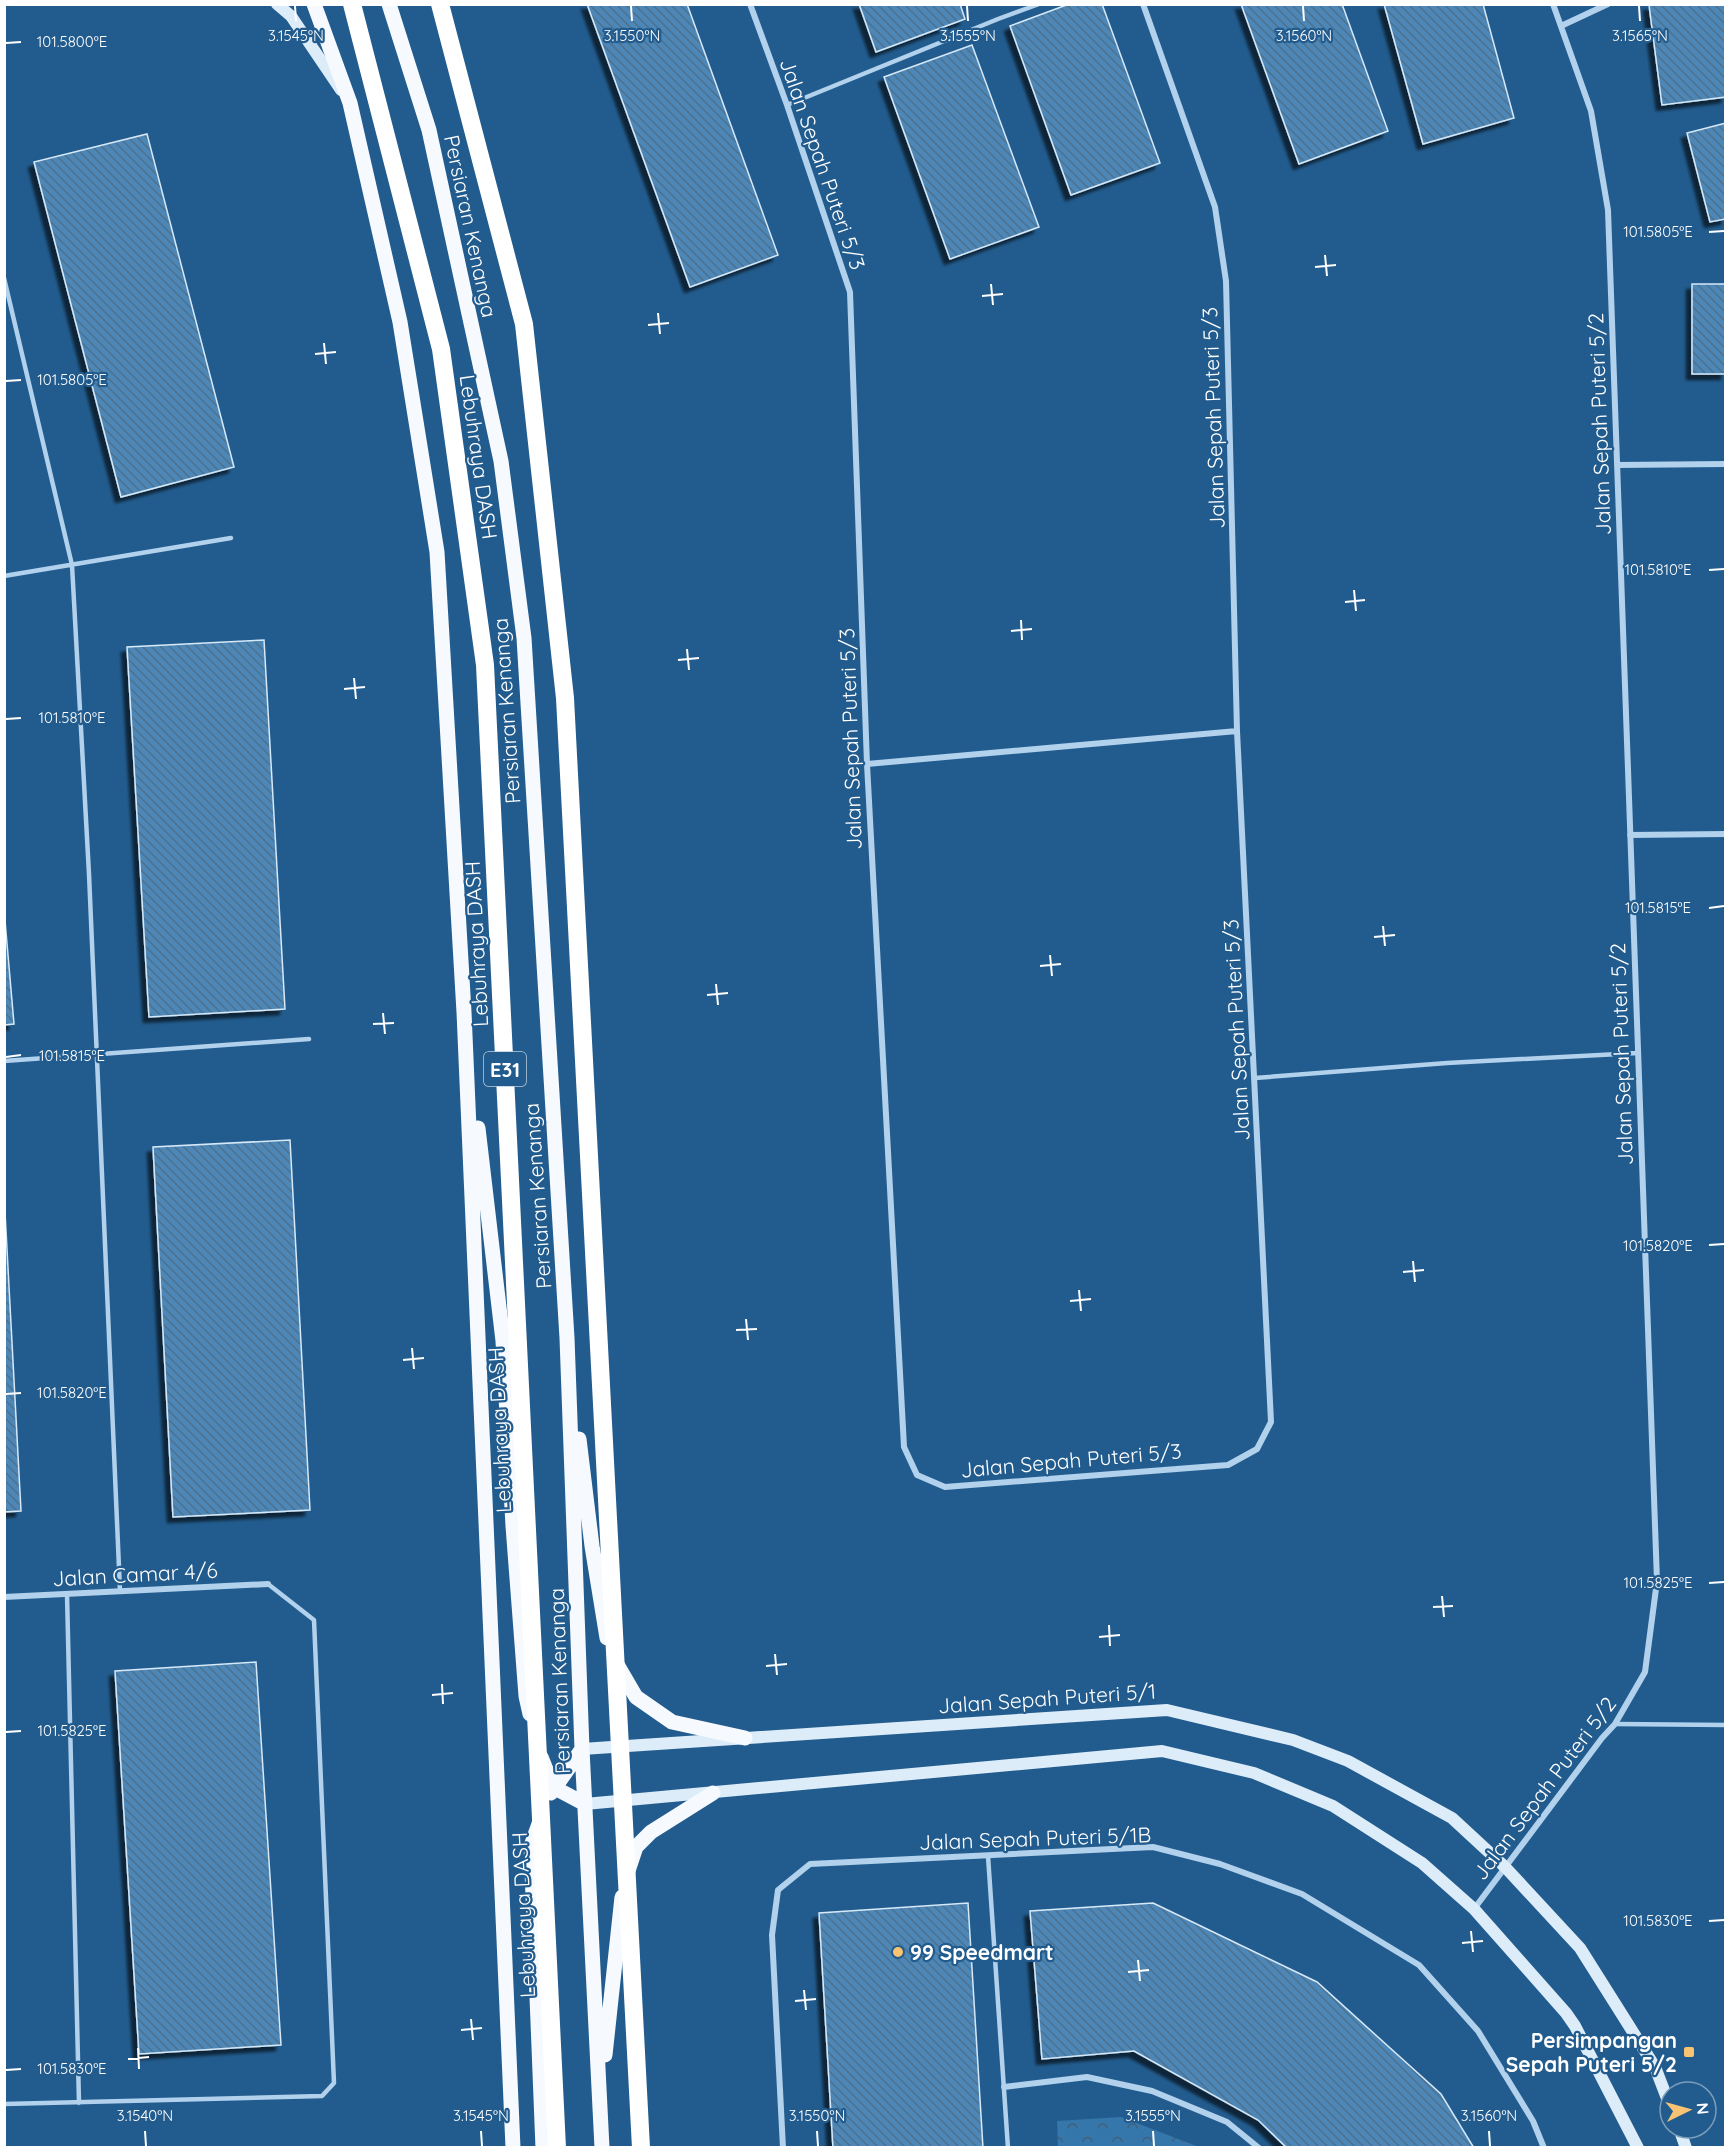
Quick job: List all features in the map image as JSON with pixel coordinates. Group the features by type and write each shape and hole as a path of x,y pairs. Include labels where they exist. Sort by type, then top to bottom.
{"highway":[{"name":"Lebuhraya DASH","path":"352,4 441,349 485,665 557,2148"},
{"path":"440,4 524,324 565,698 641,2148"}],"main road":[{"path":"314,4 350,103 400,322 437,552 464,1012 513,2148"},
{"name":"Persiaran Kenanga","path":"389,4 429,130 501,461 524,638 567,1338 582,1749 602,2148"},
{"path":"464,1012 503,1341 513,1526 526,1696 536,1744 553,1787 585,1804"},
{"path":"567,1338 592,1546 610,1652 636,1697 672,1722 746,1738"},
{"path":"543,2148 531,1846 553,1787 582,1749"},
{"path":"599,2104 623,1886 636,1847 651,1832 713,1793"}],"street":[{"path":"277,4 291,16 350,103"},
{"name":"Jalan Sepah Puteri 5/3","path":"750,4 787,105 850,292 867,764 903,1447 917,1475 945,1487 1228,1464 1257,1449 1271,1422 1237,731 1226,281 1215,207 1143,4"},
{"name":"Jalan Sepah Puteri 5/2","path":"1474,1909 1602,1738 1615,1724 1645,1672 1656,1581 1608,210 1591,111 1553,4"},
{"path":"1561,26 1608,4"},
{"path":"1617,465 1725,464"},
{"path":"867,764 1237,731"},
{"path":"1630,835 1725,834"},
{"name":"Jalan Camar 4/6","path":"4,1597 268,1584"},
{"name":"Jalan Sepah Puteri 5/1","path":"582,1749 1167,1710 1293,1740 1348,1761 1452,1818 1506,1867 1580,1948 1655,2067 1660,2080"},
{"path":"585,1804 1162,1751 1254,1773 1333,1806 1422,1863 1474,1909 1575,2026 1638,2148"},
{"name":"Jalan Sepah Puteri 5/1B","path":"783,2148 771,1935 778,1890 810,1864 1153,1847 1220,1864 1302,1894 1419,1965 1478,2031 1533,2121 1544,2148"},
{"path":"1004,2087 1087,2077 1152,2091 1227,2122 1259,2148"}],"lane":[{"path":"787,105 1039,4"},
{"path":"4,278 72,565 97,1054 120,1591"},
{"path":"4,576 231,538"},
{"path":"4,1061 309,1039"},
{"path":"1255,1078 1447,1063 1638,1053"},
{"path":"4,2104 322,2096 334,2083 314,1620 268,1584"},
{"path":"67,1594 79,2103"},
{"path":"1615,1724 1725,1725"},
{"path":"988,1856 1008,2148"}],"green space":[{"path":"1121,2117 1199,2147 1058,2147 1057,2121"}],"building":[{"path":"587,4 687,4 778,255 690,287"},
{"path":"859,4 960,4 965,19 876,52"},
{"path":"1069,4 1102,4 1160,163 1071,195 1010,26"},
{"path":"1241,4 1342,4 1388,131 1299,164"},
{"path":"1384,4 1483,4 1514,118 1423,144"},
{"path":"1726,4 1726,97 1662,105 1649,5"},
{"path":"972,45 1039,227 950,259 884,77"},
{"path":"1726,123 1726,219 1710,222 1687,133"},
{"path":"147,134 234,467 121,497 34,162"},
{"path":"1692,284 1726,284 1726,374 1692,374"},
{"path":"264,640 285,1009 149,1017 127,647"},
{"path":"4,909 14,1024 4,1025"},
{"path":"290,1140 310,1510 173,1517 153,1147"},
{"path":"4,1193 21,1511 4,1512"},
{"path":"256,1662 281,2045 139,2054 115,1671"},
{"path":"968,1903 983,2148 833,2148 819,1913"},
{"path":"1153,1903 1317,1982 1441,2094 1474,2148 1287,2148 1258,2120 1134,2051 1042,2059 1030,1911"}],"place":[{"name":"99 Speedmart","path":"898,1952"},
{"name":"Persimpangan Sepah Puteri 5/2","path":"1689,2052"}]}
